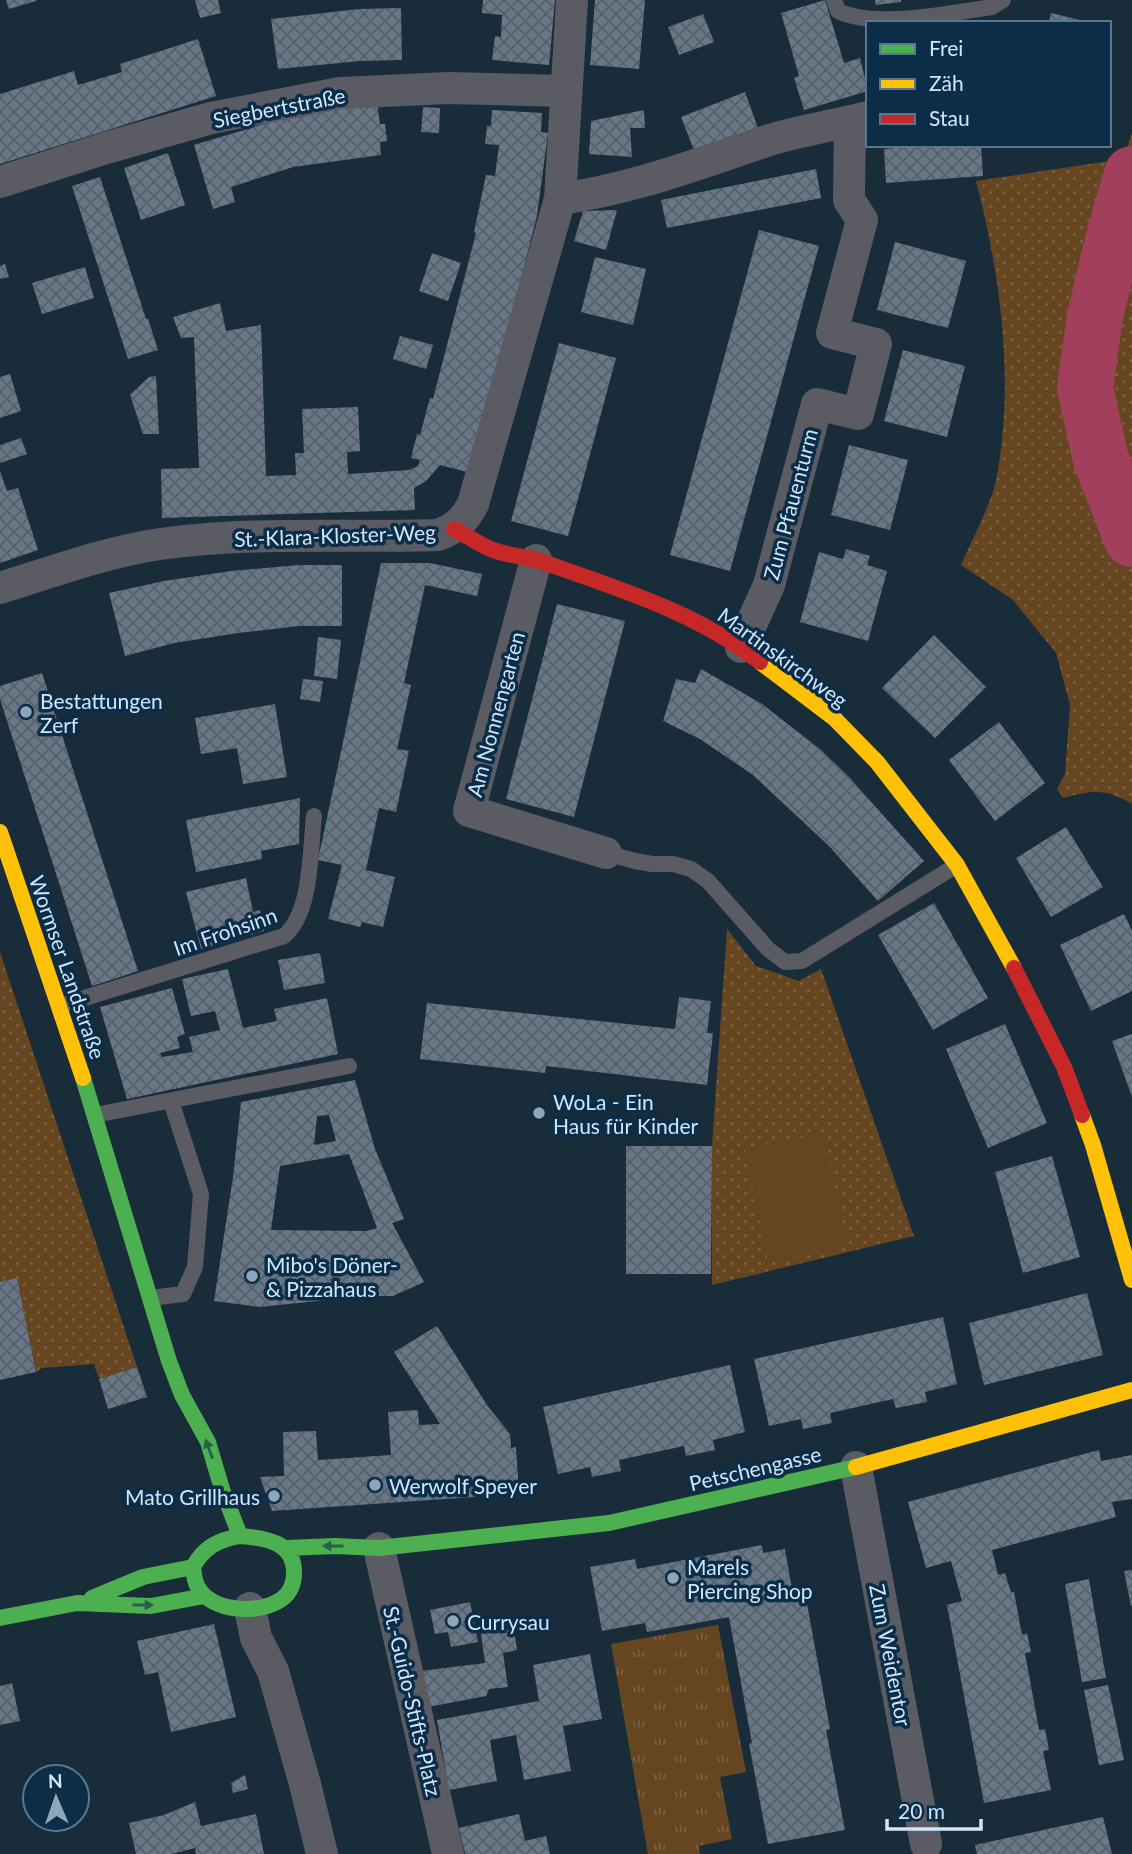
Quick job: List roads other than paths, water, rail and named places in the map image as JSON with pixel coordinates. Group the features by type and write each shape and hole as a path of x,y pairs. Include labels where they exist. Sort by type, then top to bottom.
{"street":[{"name":"St.-Klara-Kloster-Weg","path":"0,588 119,552 159,544 246,538 438,535 454,529 466,519 473,504 559,199 572,0"},
{"name":"Siegbertstraße","path":"0,182 211,118 340,93 448,88 566,91"},
{"path":"559,199 600,194 635,185 771,140 812,128 859,119"},
{"name":"Zum Pfauenturm","path":"741,647 769,585 817,404 858,414 876,344 832,332 862,220 849,200 859,119"},
{"name":"Martinskirchweg","path":"454,529 495,551 536,560 670,608 741,647 834,718 877,762 957,865 1031,998 1064,1067 1093,1145 1132,1280"},
{"name":"Am Nonnengarten","path":"536,560 469,811 606,853"},
{"name":"Wormser Landstraße","path":"0,832 95,1115 182,1395 208,1443 240,1536"},
{"name":"Petschengasse","path":"287,1548 379,1548 609,1523 856,1467 1132,1390"},
{"name":"Wormser Landstraße","path":"182,1395 186,1436"},
{"name":"Zum Weidentor","path":"856,1467 926,1844"},
{"path":"80,1603 150,1605 204,1596 226,1605 262,1606 289,1591 299,1578 287,1548 268,1539 240,1536 208,1538 193,1567 195,1579 204,1596"},
{"name":"Petschengasse","path":"348,1565 379,1548"},
{"name":"St.-Guido-Stifts-Platz","path":"379,1548 448,1854"},
{"path":"0,1618 80,1603 143,1577 193,1567"},
{"path":"262,1606 256,1638 273,1671 322,1854"}],"lane":[{"path":"834,0 838,11 848,16 878,19 992,7 1003,0"},
{"name":"Im Frohsinn","path":"59,1006 284,936 294,928 300,914 308,877 314,816"},
{"path":"606,853 652,864 673,864 691,869 708,881 768,949 785,962 802,961 957,865"},
{"path":"95,1115 349,1066"},
{"path":"150,1298 183,1294 195,1267 201,1194 171,1101"}],"waterway":[{"path":"1132,174 1095,316 1085,388 1101,460 1132,539"}],"place":[{"name":"Bestattungen Zerf","path":"26,712"},
{"name":"WoLa - Ein Haus für Kinder","path":"539,1113"},
{"name":"Mibo's Döner- & Pizzahaus","path":"252,1276"},
{"name":"Werwolf Speyer","path":"375,1485"},
{"name":"Mato Grillhaus","path":"274,1496"},
{"name":"Marels Piercing Shop","path":"673,1578"},
{"name":"Currysau","path":"453,1621"}]}
